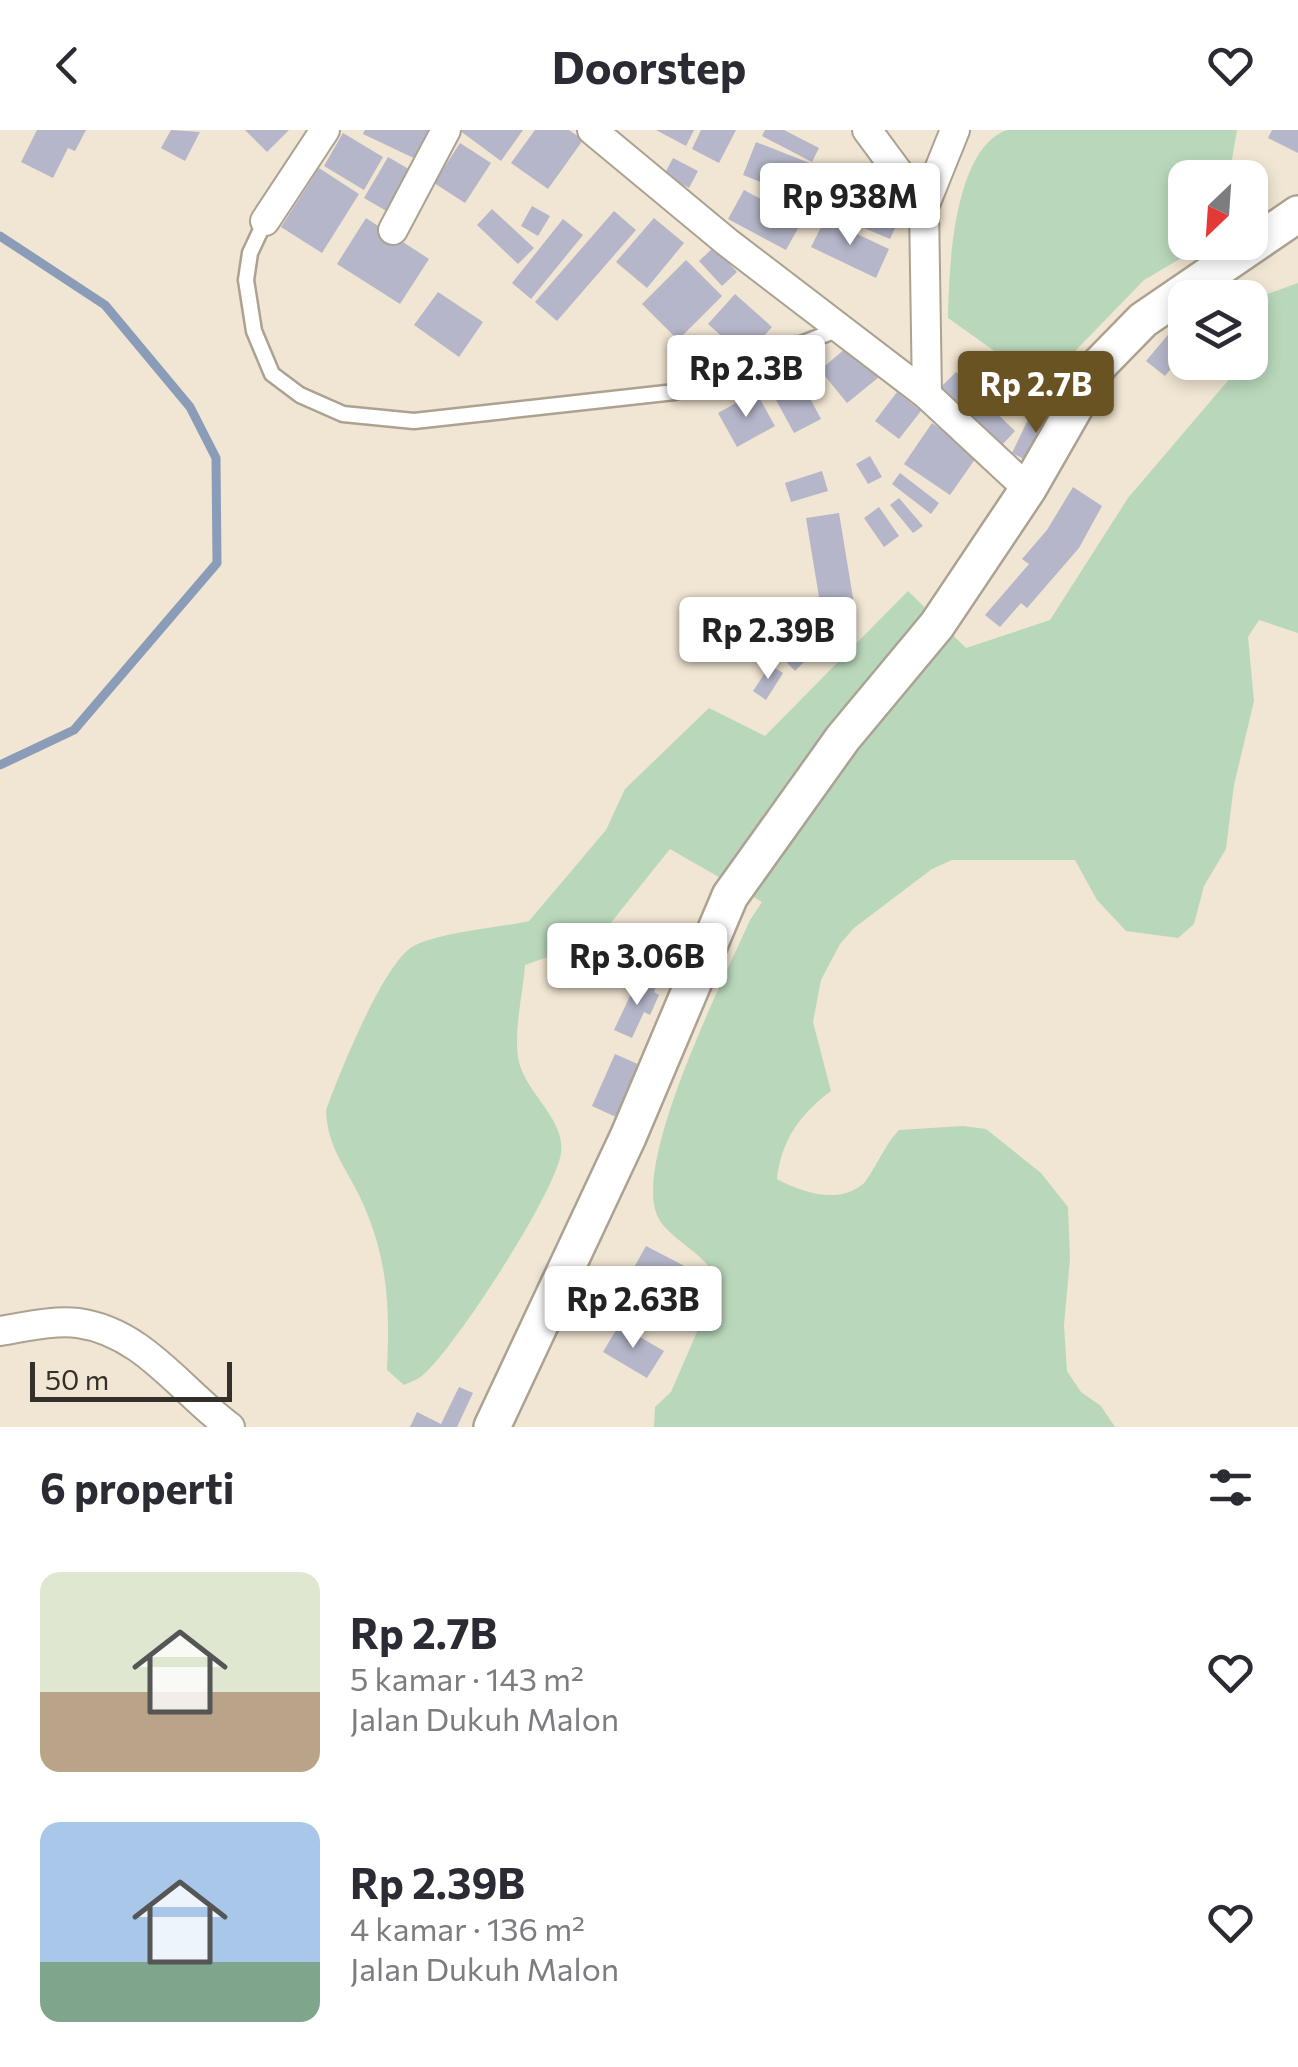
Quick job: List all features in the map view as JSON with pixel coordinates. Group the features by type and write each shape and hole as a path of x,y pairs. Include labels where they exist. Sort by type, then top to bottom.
{"street":[{"path":"265,221 325,130"},
{"path":"393,230 446,130"},
{"path":"592,130 712,230 927,395 1028,489"},
{"path":"868,130 924,207"},
{"path":"927,395 924,207 955,130"},
{"path":"492,1427 628,1138 730,896 843,738 937,625 1028,489 1099,366 1143,320 1298,214"},
{"path":"0,1330 74,1322 104,1328 135,1342 230,1427"}],"lane":[{"path":"265,221 250,253 246,280 254,331 272,374 300,395 343,414 414,421 675,392 843,328"}],"green space":[{"path":"1007,130 1237,130 1232,160 1168,160 1168,260 1178,260 1144,280 1046,381 1031,377 948,318 958,213 975,160 989,142"},
{"path":"1298,283 1298,633 1259,620 1248,637 1254,701 1234,785 1226,849 1204,886 1194,924 1178,938 1126,931 1097,900 1075,860 952,860 932,869 854,928 840,944 821,980 813,1022 831,1091 794,1129 783,1152 777,1179 808,1192 842,1194 863,1184 899,1130 963,1126 986,1129 1041,1173 1068,1207 1070,1259 1064,1325 1067,1371 1081,1392 1101,1406 1115,1427 654,1427 655,1407 671,1392 719,1281 657,1215 653,1189 658,1153 669,1112 703,1024 762,902 670,849 605,930 587,943 525,965 518,1057 521,1070 557,1128 561,1153 542,1200 480,1302 439,1358 422,1376 404,1385 387,1370 387,1302 376,1239 333,1144 326,1110 361,1025 397,962 408,950 431,939 529,921 606,830 625,789 709,708 765,736 908,591 966,648 1050,620 1128,498 1229,380 1268,380 1268,294"}],"building":[{"path":"37,130 86,130 75,151 68,148 53,178 21,162"},
{"path":"171,130 200,132 185,161 161,148"},
{"path":"245,130 289,130 267,152"},
{"path":"365,130 432,130 418,160 363,134"},
{"path":"459,130 523,130 501,161"},
{"path":"535,130 569,130 583,140 548,189 511,163"},
{"path":"656,130 694,130 686,146"},
{"path":"701,130 736,130 719,163 692,149"},
{"path":"765,130 784,130 819,148 812,162 762,136"},
{"path":"1272,130 1298,130 1298,153 1268,138"},
{"path":"343,133 383,157 364,190 324,166"},
{"path":"756,142 817,166 804,199 743,175"},
{"path":"460,143 491,163 465,203 434,183"},
{"path":"388,157 419,175 395,216 364,198"},
{"path":"673,158 698,171 689,188 664,175"},
{"path":"319,168 359,194 322,253 281,227"},
{"path":"744,190 802,221 786,250 728,219"},
{"path":"858,190 903,210 890,239 845,220"},
{"path":"532,206 550,216 538,236 521,226"},
{"path":"492,209 534,248 518,264 477,225"},
{"path":"614,211 636,230 557,321 535,302"},
{"path":"366,218 429,259 400,304 337,264"},
{"path":"654,218 684,243 647,288 616,262"},
{"path":"563,219 583,235 531,299 512,283"},
{"path":"825,219 889,249 876,278 811,247"},
{"path":"714,247 737,272 722,286 699,261"},
{"path":"686,260 722,296 678,340 642,304"},
{"path":"438,292 483,322 459,357 414,325"},
{"path":"735,294 772,327 745,357 708,324"},
{"path":"1168,335 1165,376 1146,361"},
{"path":"852,343 879,377 847,403 820,370"},
{"path":"956,372 978,393 963,408 941,387"},
{"path":"797,374 821,419 794,433 770,389"},
{"path":"756,392 775,426 737,447 718,413"},
{"path":"897,392 921,411 899,439 875,421"},
{"path":"981,398 1015,431 1002,445 968,413"},
{"path":"1034,407 1060,419 1037,466 1012,453"},
{"path":"932,423 978,455 950,495 904,464"},
{"path":"870,456 882,477 868,484 856,464"},
{"path":"822,471 828,491 791,502 785,483"},
{"path":"900,473 939,503 931,514 892,484"},
{"path":"1073,487 1102,506 1079,548 1027,608 1021,603 1000,627 985,615 1029,564 1022,559 1047,530"},
{"path":"899,498 923,526 913,533 890,505"},
{"path":"879,507 899,536 884,547 864,518"},
{"path":"839,513 854,604 821,609 806,518"},
{"path":"805,631 820,646 795,671 780,655"},
{"path":"770,665 783,673 766,700 753,691"},
{"path":"638,979 656,987 654,992 659,995 650,1015 644,1012 632,1038 614,1030"},
{"path":"615,1054 640,1065 616,1117 592,1106"},
{"path":"646,1246 698,1273 686,1298 632,1271"},
{"path":"619,1325 664,1351 647,1378 603,1352"},
{"path":"459,1387 473,1393 457,1427 410,1427 417,1412 441,1424"}],"waterway":[{"path":"0,236 105,305 190,407 216,458 217,563 74,730 0,765"}]}
